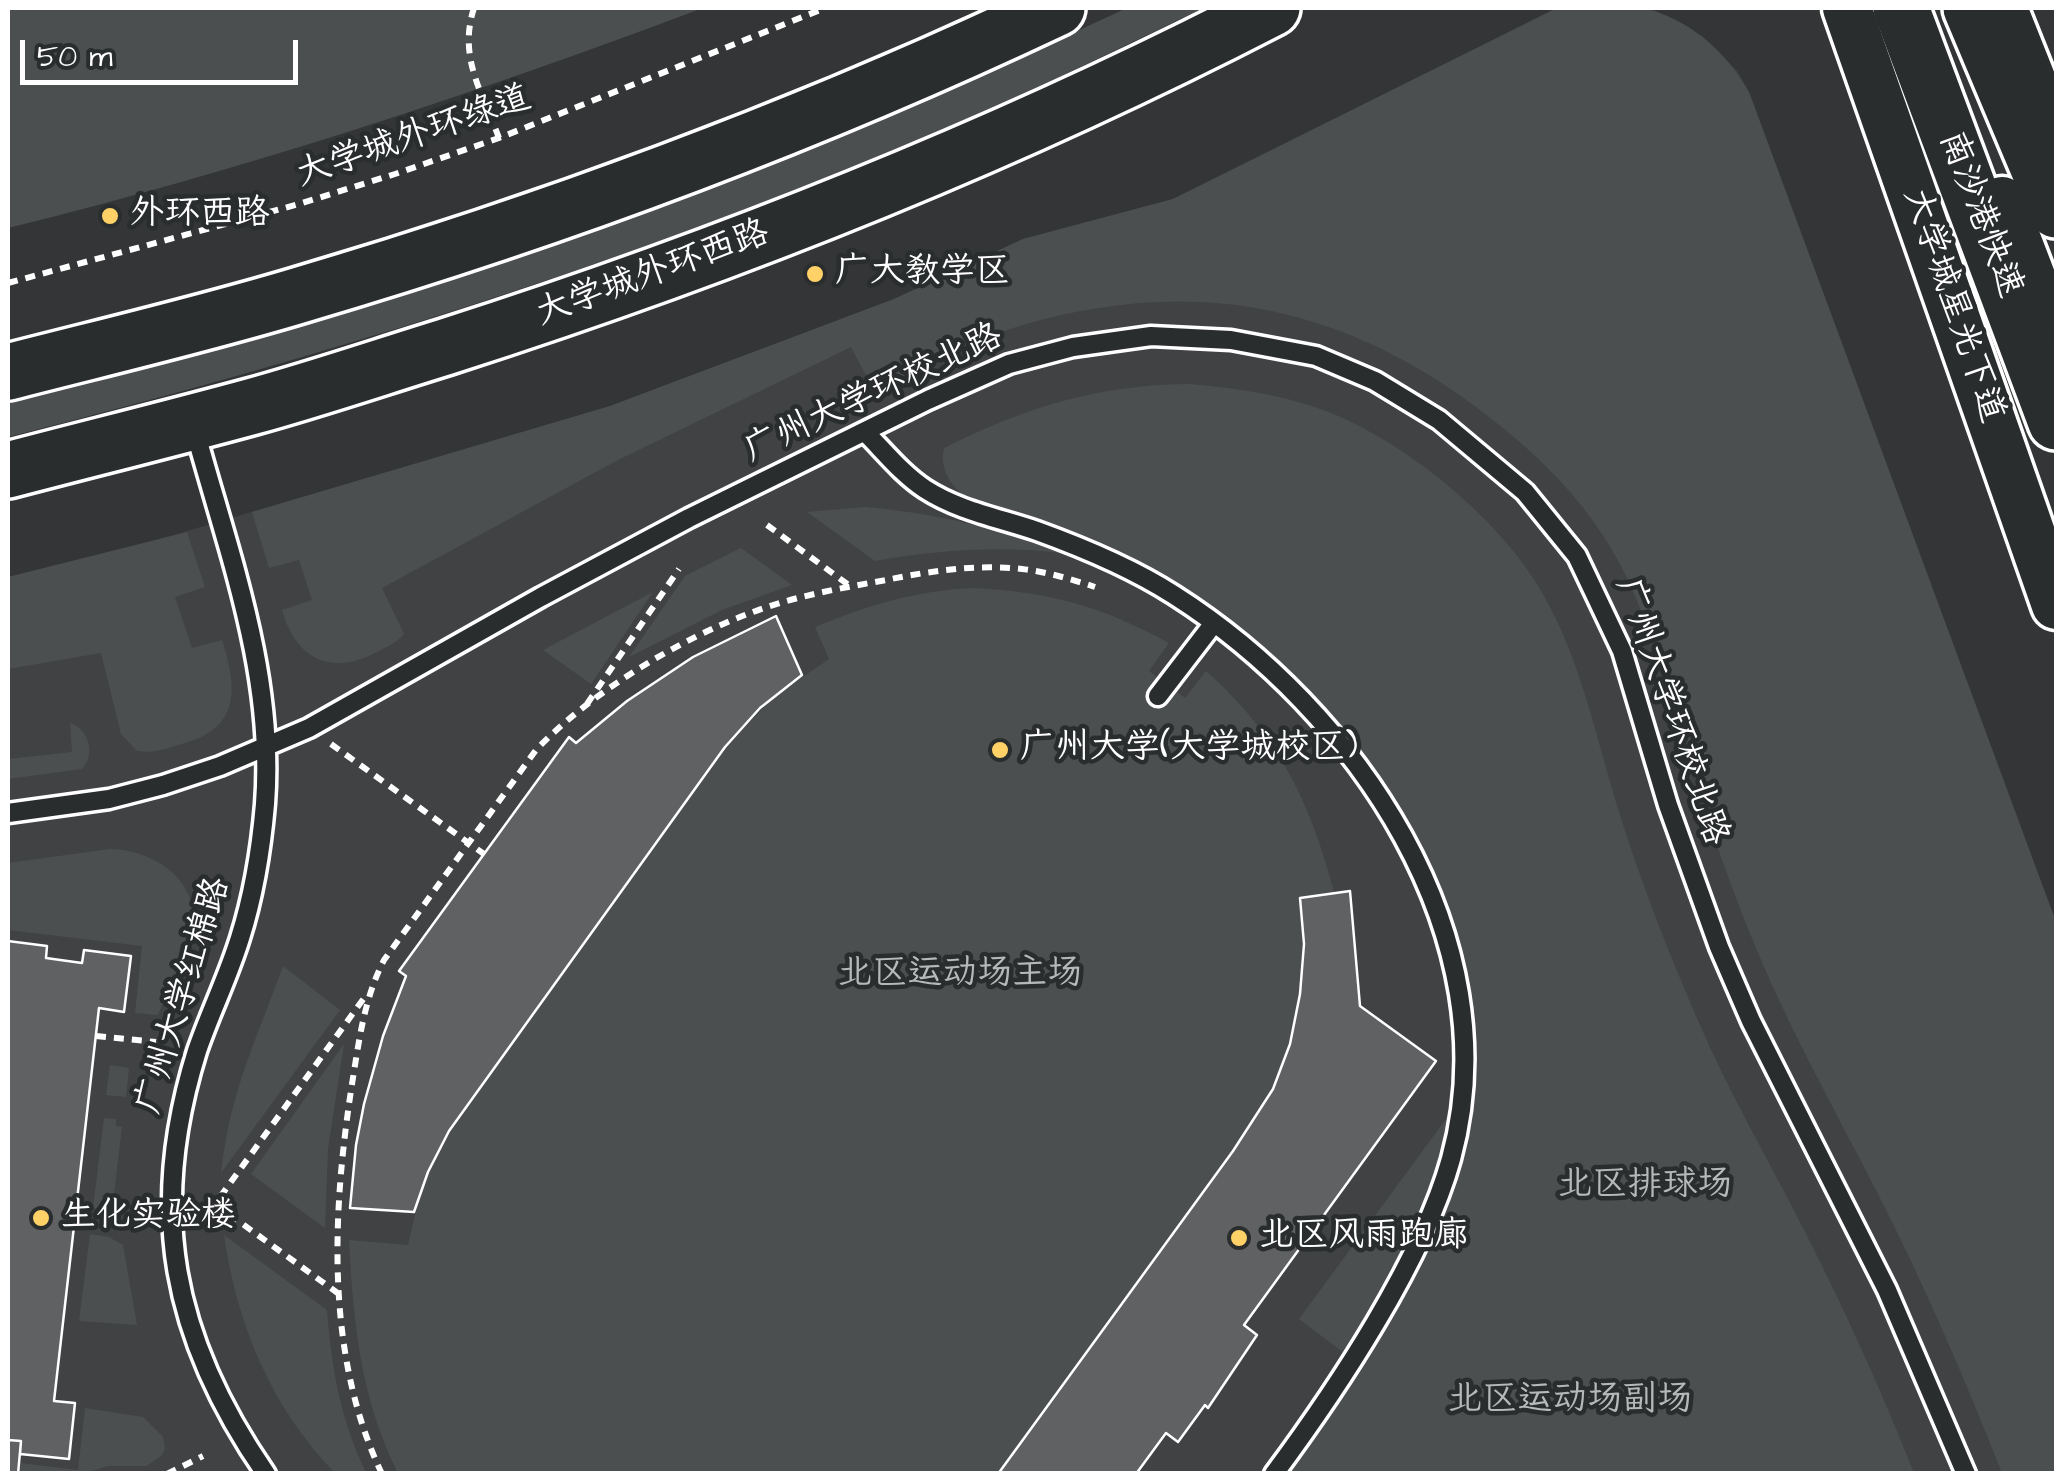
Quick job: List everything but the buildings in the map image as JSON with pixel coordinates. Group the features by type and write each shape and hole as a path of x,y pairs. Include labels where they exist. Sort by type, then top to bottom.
{"main road":[{"path":"8,372 302,295 530,220 735,146 1057,8"},
{"name":"大学城外环西路","path":"8,470 347,378 527,321 718,252 928,170 1272,8"},
{"name":"大学城星光下道","path":"1847,8 2056,605"},
{"name":"南沙港快速","path":"1901,8 2056,422"},
{"path":"1927,8 2056,342"},
{"path":"1971,8 2056,210"},
{"path":"2000,8 2056,151"}],"lane":[{"name":"广州大学环校北路","path":"8,814 134,793 220,766 309,728 611,558 966,382 1038,355 1107,340 1192,336 1278,347 1345,366 1440,420 1511,479 1578,556 1622,652 1668,805 1719,947 1751,1021 1887,1290 1966,1474"},
{"name":"广州大学红棉路","path":"193,422 252,635 267,746 262,837 252,896 181,1110 171,1204 176,1269 200,1356 236,1431 266,1474"},
{"path":"865,432 912,479 944,500 1109,560 1172,593 1266,664 1318,715 1380,799 1413,860 1440,924 1462,1019 1464,1088 1452,1157 1431,1216 1375,1320 1274,1474"},
{"path":"1158,696 1214,622"}],"path":[{"path":"474,8 466,43 469,60 499,138"},
{"name":"大学城外环绿道","path":"8,283 299,204 499,138 825,8"},
{"path":"767,524 852,586"},
{"path":"339,1294 214,1204 370,989 384,960 468,843 536,750 561,724 708,632 754,611 852,586 940,570 984,568 1022,569 1103,590"},
{"path":"584,707 679,569"},
{"path":"309,728 484,854"},
{"path":"370,989 340,1170 339,1294 352,1396 382,1474"},
{"path":"96,1036 156,1042"},
{"path":"166,1474 203,1456"}],"shaded area":[{"name":"广州大学(大学城校区)","path":"1557,8 1654,10 1702,36 1737,71 1749,92 2056,922 2056,1473 8,1473 8,577 143,544 610,406 894,299 1023,239 1173,199"}],"green space":[{"path":"8,8 703,8 358,128 184,181 8,228"},
{"path":"1127,8 1203,8 951,126 692,229 352,342 8,437 8,403 270,334 517,256 825,140"},
{"path":"1557,8 1643,8 1676,20 1717,50 1749,92 2056,922 2056,1473 2002,1473 1912,1262 1765,969 1714,836 1648,629 1611,548 1570,492 1503,428 1412,365 1364,341 1314,322 1263,309 1156,302 1079,311 1022,325 966,345 873,389 851,347 616,461 382,588 404,634 362,659 331,663 306,652 288,627 282,610 312,600 299,560 269,568 252,512 610,406 894,299 1023,239 1173,199"},
{"path":"1189,384 1290,400 1323,410 1383,439 1471,506 1519,558 1537,584 1576,669 1629,844 1688,998 1834,1291 1914,1473 1288,1473 1363,1365 1410,1284 1448,1203 1461,1164 1475,1079 1470,994 1448,911 1413,832 1366,759 1310,692 1246,633 1178,584 1128,557 1059,527 968,498 956,489 943,463 944,448 1033,410 1123,389"},
{"path":"865,507 968,523 1067,554 971,550 875,561 807,512"},
{"path":"187,532 205,587 175,597 192,648 222,640 232,689 225,716 217,727 173,747 137,751 121,734 101,653 8,669 8,577"},
{"path":"741,548 792,585 722,610 629,657 685,576"},
{"name":"北区运动场主场","path":"975,588 1028,593 1076,604 1122,620 1169,643 1149,671 1185,698 1206,671 1253,720 1288,771 1314,828 1334,892 1300,898 1302,954 1297,1009 1283,1062 1259,1113 998,1473 398,1473 367,1389 353,1301 349,1240 408,1245 421,1189 449,1131 725,747 775,696 829,659 815,627 894,600"},
{"path":"653,592 591,684 543,650"},
{"path":"70,723 82,731 88,743 89,756 82,769 8,779 8,759 72,752"},
{"path":"110,849 143,855 159,863 172,872 190,899 191,934 158,1015 135,1013 142,946 8,930 8,863"},
{"path":"283,966 340,1010 221,1173 237,1091"},
{"path":"344,1044 328,1149 325,1228 251,1174"},
{"path":"110,1065 129,1068 126,1097 106,1095"},
{"path":"1449,1115 1421,1209 1393,1268 1344,1353 1299,1319"},
{"path":"104,1118 116,1119 116,1126 122,1127 112,1211 93,1208"},
{"path":"90,1234 109,1237 123,1245 137,1325 79,1321"},
{"path":"224,1235 327,1310 339,1393 366,1473 335,1473 292,1421 248,1332"},
{"path":"85,1408 143,1417 163,1437 162,1455 147,1466 109,1466 84,1473 18,1473 20,1463 78,1470"}],"place":[{"name":"外环西路","path":"110,216"},
{"name":"广大教学区","path":"815,274"},
{"name":"广州大学(大学城校区)","path":"1000,750"},
{"name":"生化实验楼","path":"41,1218"},
{"name":"北区风雨跑廊","path":"1239,1238"}],"park label":[{"name":"北区排球场","path":"1645,1187"},
{"name":"北区运动场副场","path":"1570,1402"}]}
